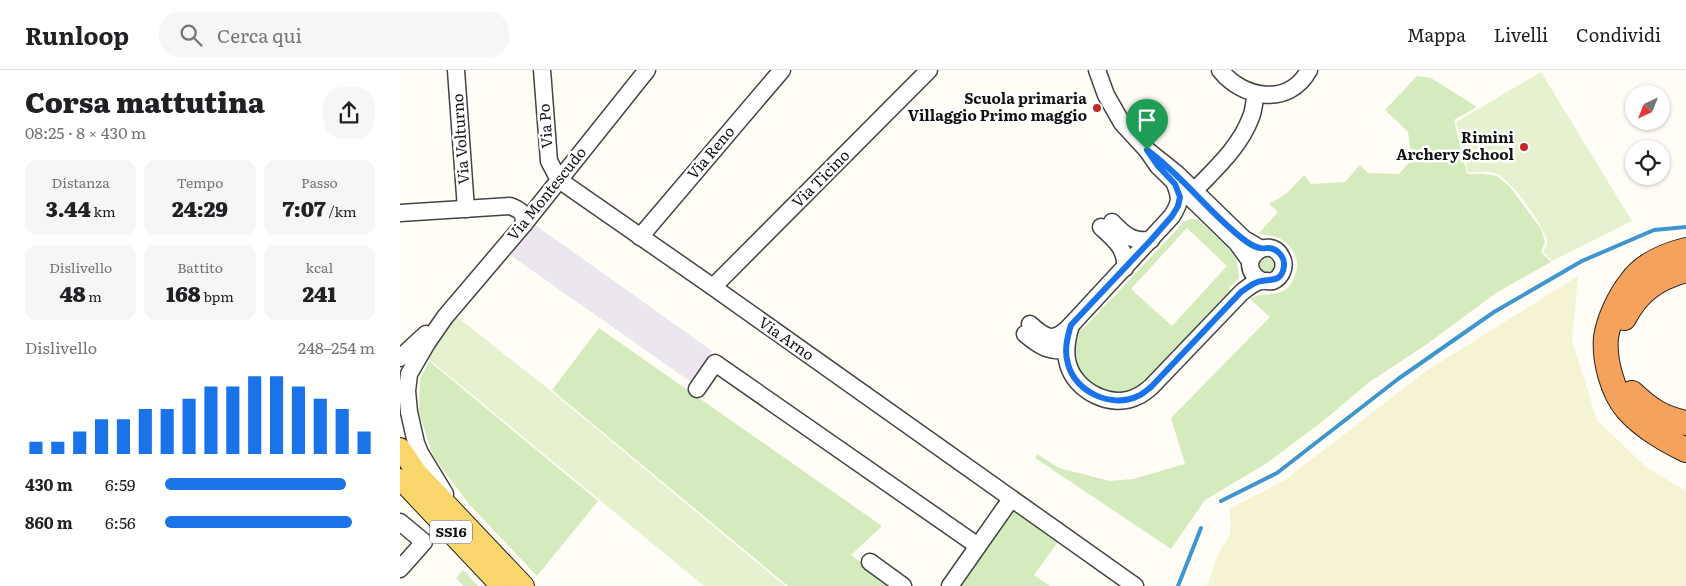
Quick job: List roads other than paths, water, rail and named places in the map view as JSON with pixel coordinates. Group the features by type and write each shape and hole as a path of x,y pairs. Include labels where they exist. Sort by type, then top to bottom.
{"highway":[{"path":"1686,250 1650,264 1631,281 1614,310 1606,337 1608,370 1626,408 1657,435 1686,450"},
{"path":"1686,270 1667,275 1637,298 1618,331 1616,356 1619,374 1632,394 1649,409 1668,420 1686,423"}],"main road":[{"name":"SS16","path":"400,448 416,473 524,586"},
{"name":"SS16","path":"400,479 501,586"}],"street":[{"name":"Via Volturno","path":"456,70 466,209"},
{"name":"Via Po","path":"542,70 549,160 558,180"},
{"name":"Via Montescudo","path":"453,510 420,453 409,412 407,390 409,374 445,317 524,224 647,70"},
{"name":"Via Reno","path":"640,237 782,70"},
{"name":"Via Ticino","path":"713,287 929,70"},
{"path":"1097,70 1106,95 1122,123 1147,150 1158,166 1237,243 1256,255"},
{"path":"1220,70 1233,83 1244,90 1256,94 1288,92 1299,85 1309,70"},
{"path":"1194,191 1229,155 1242,135 1252,116 1256,94"},
{"path":"1147,150 1163,162 1244,239 1256,255"},
{"path":"400,213 510,206 532,202 558,180"},
{"name":"Via Arno","path":"558,180 713,287 1134,586"},
{"path":"1066,350 1046,350 1027,328 1048,337 1062,334 1172,216 1178,206 1180,197 1175,184"},
{"path":"510,206 520,210 524,215 524,224"},
{"path":"1125,268 1126,258 1122,248 1105,223 1131,239 1151,240"},
{"path":"1071,325 1066,350 1068,364 1073,375 1084,388 1100,398 1118,400 1137,396 1151,387 1241,292 1252,284 1273,280 1282,273 1284,262 1278,252 1267,248 1256,255 1250,266 1253,275 1262,281"},
{"name":"Via Montescudo","path":"400,358 445,317"},
{"path":"697,389 715,363 978,546"},
{"path":"950,586 1012,499"},
{"path":"400,569 424,542 402,526"},
{"path":"870,562 903,586"}],"waterway":[{"path":"1221,501 1277,473 1398,379 1494,312 1582,261 1654,230 1686,227"},
{"path":"1178,586 1201,528"}],"place":[{"name":"Scuola primaria Villaggio Primo maggio","path":"1097,108"},
{"name":"Rimini Archery School","path":"1524,147"}]}
